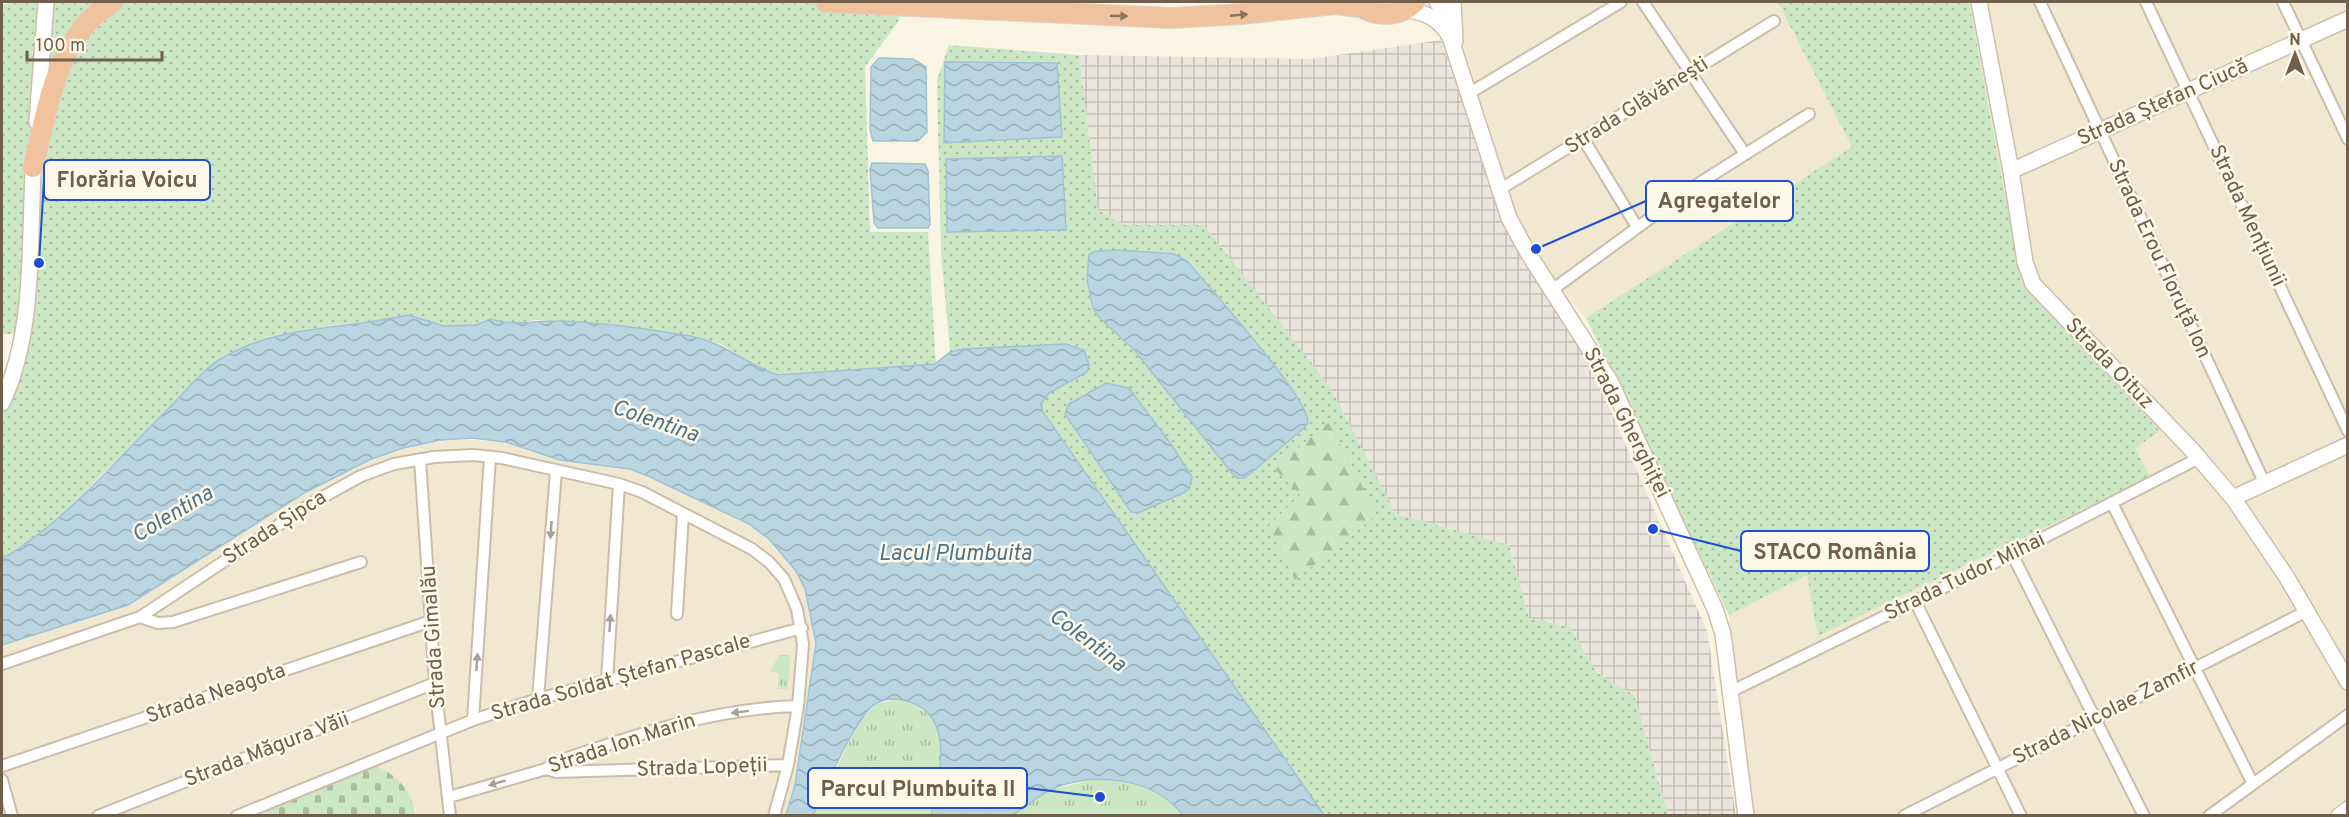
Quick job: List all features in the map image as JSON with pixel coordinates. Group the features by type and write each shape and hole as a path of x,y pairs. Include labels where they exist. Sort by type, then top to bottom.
{"highway":[{"path":"33,167 54,87 67,52 86,23 112,2"},
{"path":"826,2 1061,14 1208,17 1335,4 1357,4 1386,14 1410,6"}],"main road":[{"path":"2,403 16,365 25,319 33,167 46,2"},
{"name":"Strada Gherghiței","path":"1437,2 1456,9 1455,47 1499,190 1517,234 1610,381 1709,595 1721,626 1746,816"},
{"name":"Strada Oituz","path":"1979,2 2011,171 2025,262 2033,284 2199,458 2233,498 2307,611 2348,682"},
{"name":"Strada Gherghiței","path":"1410,6 1439,22 1455,47"},
{"name":"Strada Ștefan Ciucă","path":"2011,171 2348,19"},
{"path":"2233,498 2348,445"},
{"path":"2339,816 2348,809"}],"street":[{"path":"1468,94 1621,2"},
{"path":"1643,2 1744,154"},
{"name":"Strada Erou Floruță Ion","path":"2040,2 2264,482"},
{"name":"Strada Mențiunii","path":"2146,2 2348,431"},
{"path":"2283,2 2348,139"},
{"name":"Strada Glăvănești","path":"1499,190 1584,140 1774,21"},
{"path":"1552,290 1637,227 1744,154 1809,114"},
{"path":"1584,140 1637,227"},
{"name":"Strada Șipca","path":"2,664 140,617 330,492 377,470 420,459 453,456 490,457 619,484 741,543 769,562 790,589 802,628 803,660 788,765 774,816"},
{"path":"473,720 490,457"},
{"name":"Strada Tudor Mihai","path":"1730,692 2012,554 2199,458"},
{"name":"Strada Gimalău","path":"420,459 435,682 450,816"},
{"path":"538,699 556,471"},
{"path":"607,681 619,484"},
{"path":"2112,503 2253,784"},
{"path":"677,614 683,513"},
{"path":"2012,554 2144,816"},
{"name":"Strada Șipca","path":"140,617 158,623 173,622 361,562"},
{"path":"1915,602 2021,816"},
{"name":"Strada Nicolae Zamfir","path":"1904,816 2307,611"},
{"name":"Strada Neagota","path":"2,766 431,621"},
{"name":"Strada Soldat Ștefan Pascale","path":"237,816 441,731 473,720 538,699 802,628"},
{"name":"Strada Măgura Văii","path":"98,816 435,682"},
{"name":"Strada Ion Marin","path":"449,797 546,769 574,756 707,717 798,706"},
{"path":"2209,816 2348,715"},
{"name":"Strada Lopeții","path":"546,769 567,772 788,765"},
{"path":"2,780 12,816"}],"shaded area":[{"path":"1456,2 2347,2 2347,815 1751,815 1729,615 1621,379 1586,318 1547,277 1517,227 1500,182 1457,33"},
{"path":"1441,40 1491,189 1521,259 1586,354 1707,631 1736,815 1668,815 1634,695 1597,673 1570,627 1529,618 1509,545 1396,514 1204,225 1125,225 1098,210 1079,55 1311,59"},
{"path":"457,439 506,442 560,460 631,469 749,524 769,539 796,571 805,589 816,643 795,785 786,815 2,816 2,645 128,605 304,493 369,460 403,448"}],"green space":[{"path":"14,2 903,2 898,22 865,67 870,232 928,232 936,364 778,375 764,370 719,343 690,336 581,322 535,320 511,325 484,320 476,325 444,326 408,315 391,320 333,325 274,337 231,354 100,476 56,523 2,559 2,403 22,334 2,334 2,5"},
{"path":"1778,2 1969,2 2021,282 2160,431 2135,448 2150,477 1818,636 1807,575 1729,615 1586,318 1852,147"},
{"path":"949,45 1079,55 1098,210 1125,225 1204,225 1330,387 1396,514 1509,545 1529,618 1570,627 1597,673 1634,695 1668,815 1324,815 1043,412 1041,404 1049,393 1081,376 1074,346 950,352 941,253 937,80"},
{"path":"1329,422 1377,515 1295,580 1269,525 1300,495 1274,468"},
{"path":"779,655 790,655 788,689 778,689 779,673 770,672"},
{"path":"898,699 917,705 930,716 937,729 941,745 941,762 931,815 813,816 859,722 876,704"},
{"path":"376,766 391,774 403,785 411,799 415,815 266,816 265,810"},
{"path":"1097,779 1133,784 1144,788 1165,799 1183,815 1011,816 1049,790"}],"water":[{"path":"879,58 913,59 926,67 927,132 918,141 873,141 870,130 871,67"},
{"path":"945,62 1057,63 1062,137 944,143"},
{"path":"1062,156 1066,230 947,232 946,159"},
{"path":"872,163 925,164 928,171 930,224 928,228 878,228 874,223 870,169"},
{"path":"1119,250 1174,254 1187,261 1276,368 1304,410 1308,423 1304,428 1245,478 1237,478 1231,472 1135,351 1098,316 1093,308 1087,280 1089,255 1095,251"},
{"name":"Lacul Plumbuita","path":"408,315 444,326 476,325 490,319 517,323 562,321 674,333 714,343 778,375 935,364 950,352 963,349 1066,344 1084,350 1089,365 1087,372 1049,393 1041,404 1043,412 1324,815 1183,815 1155,792 1138,785 1101,779 1065,784 1048,791 1009,816 931,815 940,768 939,735 934,721 924,709 910,702 892,699 875,704 858,723 813,815 786,815 795,785 816,643 805,589 796,571 769,539 749,524 650,477 630,469 560,460 506,442 472,438 441,440 403,448 369,460 304,493 128,605 2,645 2,559 26,544 69,508 212,365 241,348 287,334"},
{"path":"1106,383 1129,388 1173,447 1192,477 1189,489 1138,513 1131,512 1065,414 1069,404"}],"place":[{"name":"Agregatelor","path":"1536,249"},
{"name":"Florăria Voicu","path":"39,263"},
{"name":"STACO România","path":"1653,529"},
{"name":"Parcul Plumbuita II","path":"1100,797"}],"water label":[{"name":"Colentina","path":"655,422"},
{"name":"Colentina","path":"173,515"},
{"name":"Colentina","path":"1087,641"}]}
